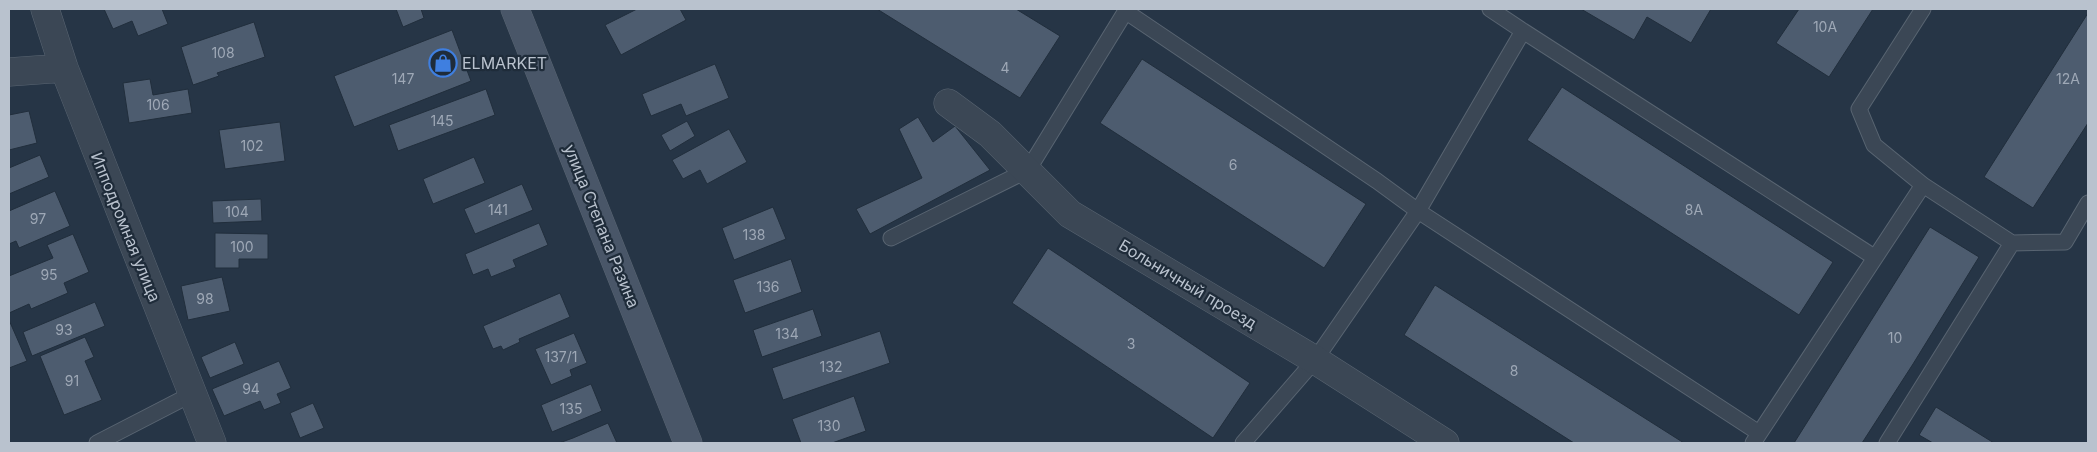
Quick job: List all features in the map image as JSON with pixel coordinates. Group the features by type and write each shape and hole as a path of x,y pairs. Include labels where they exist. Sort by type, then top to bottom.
{"main road":[{"name":"улица Степана Разина","path":"515,9 688,443"}],"street":[{"name":"Ипподромная улица","path":"44,9 64,68 212,443"},
{"path":"9,72 64,68"},
{"name":"Больничный проезд","path":"948,103 990,134 1070,214 1315,360 1444,443"}],"lane":[{"path":"1490,9 1874,257"},
{"path":"1923,9 1859,109 1874,145 1923,185 2012,243 2065,242 2088,203"},
{"path":"891,238 1028,170 1126,10 1418,211 1756,438 1923,185"},
{"path":"1243,443 1315,360 1418,211 1523,31"},
{"path":"1887,443 2012,243"},
{"path":"97,443 192,394"}],"building":[{"path":"104,9 162,9 168,24 138,36 132,21 113,29"},
{"path":"396,9 421,9 424,18 403,27"},
{"path":"637,9 680,9 686,20 621,55 605,25"},
{"path":"877,9 1016,9 1060,36 1020,98"},
{"path":"1581,9 1711,9 1691,43 1647,17 1634,40"},
{"path":"1799,9 1873,9 1829,77 1776,43"},
{"path":"2088,13 2088,123 2033,208 1984,177"},
{"path":"254,22 265,57 217,73 219,76 193,85 181,47"},
{"path":"452,30 471,81 354,127 334,76"},
{"path":"1142,59 1366,204 1324,268 1100,123"},
{"path":"715,64 729,98 686,116 681,104 651,116 642,94"},
{"path":"150,79 153,95 188,89 192,113 129,123 123,83"},
{"path":"1562,87 1833,262 1799,315 1527,140"},
{"path":"486,89 495,115 398,151 389,125"},
{"path":"29,111 37,143 9,150 9,115"},
{"path":"918,117 933,142 955,126 990,170 870,234 856,209 922,178 899,129"},
{"path":"687,121 695,136 670,151 661,135"},
{"path":"280,122 285,161 225,169 219,130"},
{"path":"729,129 747,162 707,184 700,170 683,179 672,160"},
{"path":"40,155 49,177 9,194 9,168"},
{"path":"474,157 485,183 433,204 423,179"},
{"path":"522,184 533,210 475,234 464,209"},
{"path":"55,191 70,226 19,248 16,241 9,244 9,211"},
{"path":"261,199 262,221 213,223 212,201"},
{"path":"773,207 786,239 734,260 722,228"},
{"path":"539,223 548,245 513,260 516,267 491,277 488,269 473,275 465,254"},
{"path":"1930,227 1979,257 1913,364 1862,443 1794,443"},
{"path":"215,233 268,234 268,259 239,259 239,268 215,268"},
{"path":"73,234 89,272 64,283 68,293 31,309 29,304 9,313 9,276 53,258 47,245"},
{"path":"1048,248 1250,383 1213,438 1012,303"},
{"path":"791,259 802,292 745,313 733,280"},
{"path":"222,277 230,311 188,320 181,286"},
{"path":"1435,285 1684,443 1574,443 1404,335"},
{"path":"560,293 570,317 519,339 520,342 503,350 501,346 493,349 483,326"},
{"path":"95,302 105,326 32,356 23,332"},
{"path":"813,309 822,336 762,357 753,330"},
{"path":"9,320 27,361 9,368"},
{"path":"880,331 890,363 783,400 772,368"},
{"path":"574,333 587,363 570,370 572,376 551,385 535,349"},
{"path":"85,337 94,357 85,361 102,400 64,415 40,356"},
{"path":"235,342 244,364 210,378 201,357"},
{"path":"279,361 291,388 277,394 281,403 264,410 260,401 224,416 212,389"},
{"path":"591,384 602,411 552,432 541,405"},
{"path":"854,396 866,431 832,443 801,443 792,419"},
{"path":"313,403 324,428 300,438 290,413"},
{"path":"1936,407 1994,443 1933,443 1919,435"},
{"path":"608,423 617,443 559,443 573,438"}],"place":[{"name":"ELMARKET","path":"443,63"}]}
